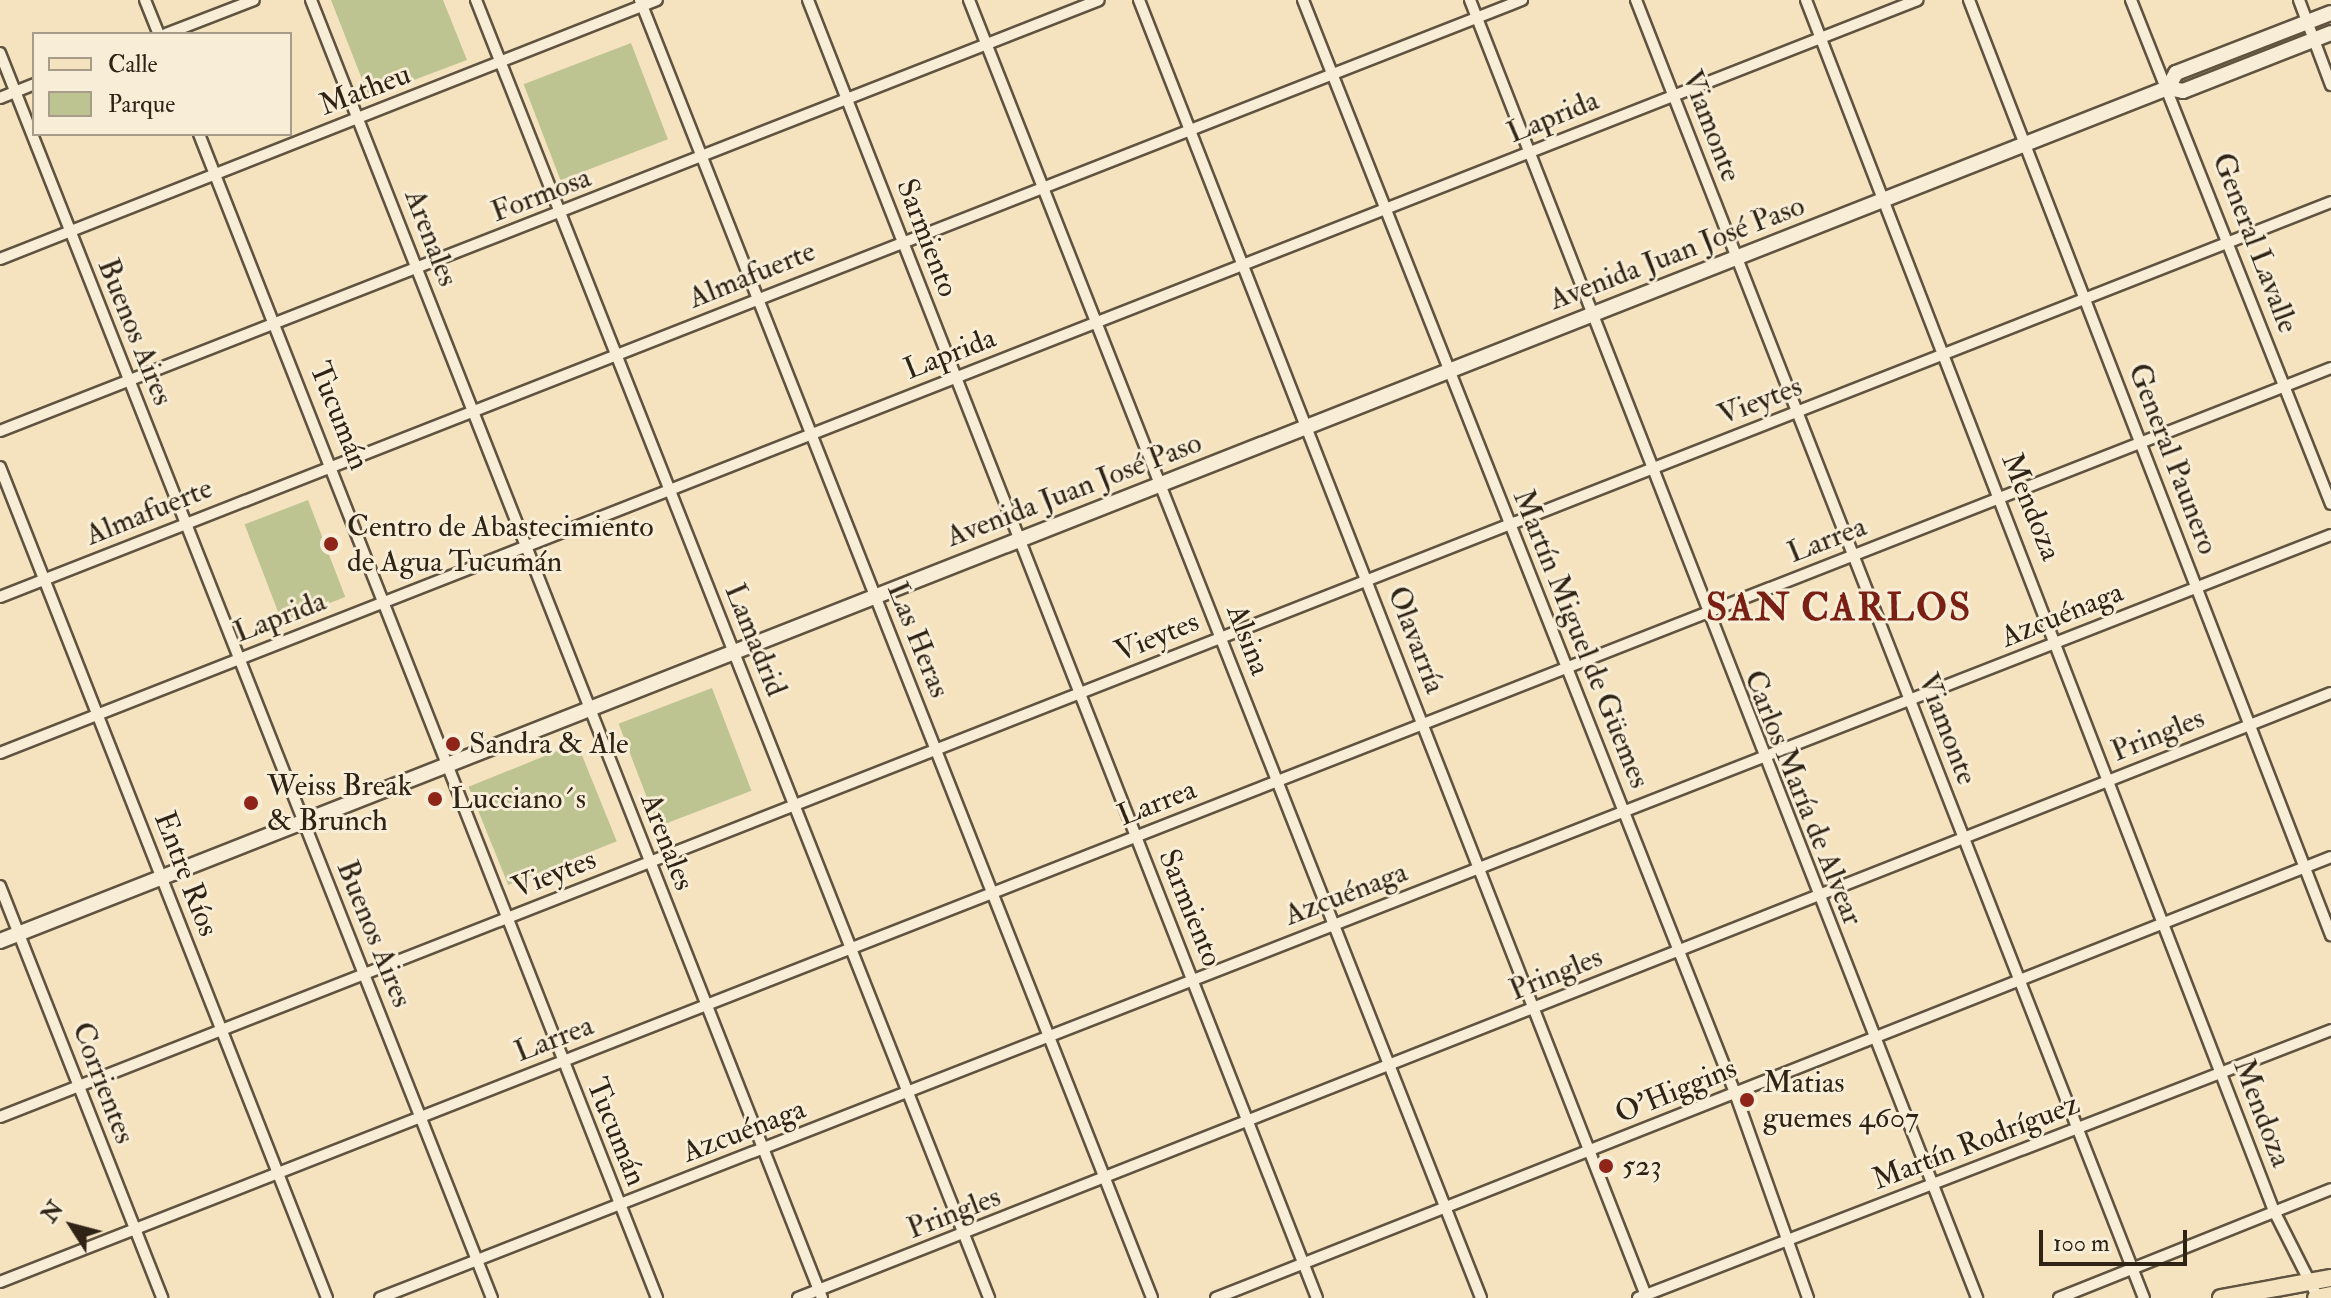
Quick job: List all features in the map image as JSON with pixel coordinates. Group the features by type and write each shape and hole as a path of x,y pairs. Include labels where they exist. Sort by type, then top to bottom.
{"main road":[{"name":"Avenida Juan José Paso","path":"2168,88 2176,73 2331,13"},
{"name":"Avenida Juan José Paso","path":"0,941 2168,88 2183,91 2331,33"},
{"path":"2221,1298 2331,1278"},
{"path":"2318,1298 2331,1295"}],"street":[{"path":"145,0 158,32"},
{"path":"171,32 254,0"},
{"name":"Arenales","path":"311,0 821,1294"},
{"name":"Lamadrid","path":"476,0 989,1298"},
{"name":"Matheu","path":"0,259 358,118 502,65 641,3 657,0"},
{"name":"Sarmiento","path":"808,0 1317,1298"},
{"name":"Alsina","path":"969,0 1392,1064 1481,1298"},
{"name":"Formosa","path":"0,431 416,268 561,215 701,156 1099,0"},
{"name":"Olavarría","path":"1139,0 1536,1008 1644,1297"},
{"name":"Martín Miguel de Güemes","path":"1303,0 1735,1093 1808,1298"},
{"name":"Carlos María de Alvear","path":"1470,0 1761,758 1977,1298"},
{"name":"Almafuerte","path":"0,597 472,410 617,356 757,297 1522,0"},
{"name":"Viamonte","path":"1636,0 2144,1298"},
{"name":"Mendoza","path":"1806,0 2112,779 2162,925 2274,1211 2304,1283 2318,1298"},
{"name":"Laprida","path":"0,753 1917,0"},
{"name":"General Paunero","path":"1969,0 2331,935"},
{"name":"General Lavalle","path":"2131,0 2331,504"},
{"path":"2299,0 2331,85"},
{"name":"Las Heras","path":"641,3 1152,1298"},
{"name":"Buenos Aires","path":"0,53 32,135"},
{"path":"0,98 32,85"},
{"name":"Buenos Aires","path":"33,136 492,1298"},
{"name":"Tucumán","path":"200,136 334,465 444,766 657,1298"},
{"name":"Vieytes","path":"0,1117 2331,202"},
{"name":"Larrea","path":"0,1282 2331,368"},
{"name":"Entre Ríos","path":"0,467 327,1298"},
{"name":"Azcuénaga","path":"380,1298 909,1094 1048,1035 2331,535"},
{"name":"Pringles","path":"798,1298 821,1294 1105,1178 1817,896 1965,841 2331,693"},
{"name":"O'Higgins","path":"1216,1298 2331,857"},
{"name":"Corrientes","path":"0,886 162,1298"},
{"name":"Martín Rodríguez","path":"1644,1297 2331,1030"},
{"path":"2059,1298 2331,1189"}],"green space":[{"path":"331,0 443,0 467,60 369,97"},
{"path":"2296,33 2299,39 2182,87 2175,80"},
{"path":"631,43 668,139 561,180 524,84"},
{"path":"308,500 345,597 282,621 245,524"},
{"path":"712,688 751,791 658,827 619,724"},
{"path":"577,743 617,841 508,885 469,787"}],"place":[{"name":"Centro de Abastecimiento de Agua Tucumán","path":"331,544"},
{"name":"Sandra & Ale","path":"453,744"},
{"name":"Lucciano´s","path":"435,799"},
{"name":"Weiss Break & Brunch","path":"251,803"},
{"name":"Matias guemes 4607","path":"1747,1100"},
{"name":"523","path":"1606,1166"}],"district":[{"name":"SAN CARLOS","path":"1839,609"}]}
